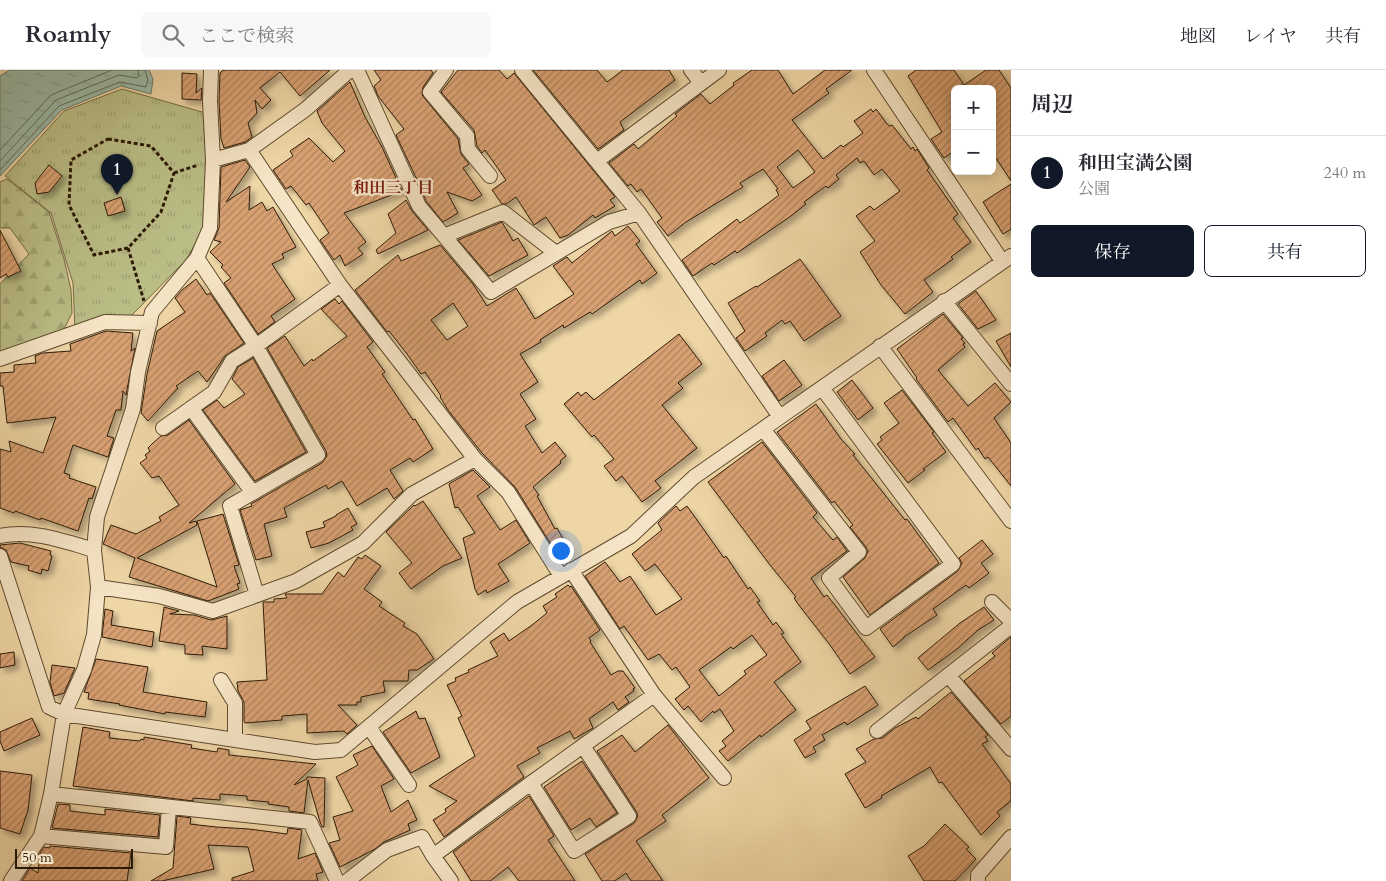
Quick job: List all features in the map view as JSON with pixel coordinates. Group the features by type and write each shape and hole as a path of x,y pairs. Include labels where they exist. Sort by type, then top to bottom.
{"street":[{"path":"11,881 41,836 51,794 64,714 84,670 94,635 98,587 94,550 97,517 133,409 138,372 152,312 197,258 210,228 213,160 210,70"},
{"path":"213,160 248,150 306,109 350,70"},
{"path":"357,70 419,206 491,292 609,222 639,212"},
{"path":"446,70 430,92 467,136 468,149 490,176"},
{"path":"522,70 639,212 780,417"},
{"path":"691,70 701,84"},
{"path":"596,161 719,70"},
{"path":"0,556 49,706 64,714 235,740 315,752 341,750 517,602 631,536 694,477 944,301 1007,259 874,70"},
{"path":"248,150 340,285 475,459 508,492 654,695 724,778"},
{"path":"444,236 504,212 556,253"},
{"path":"197,258 256,346 318,455 230,506 257,595"},
{"path":"163,428 214,392 232,361 256,346 340,285"},
{"path":"944,301 1011,384"},
{"path":"0,359 105,322 150,323"},
{"path":"880,346 1011,521"},
{"path":"764,429 859,552 829,578 866,628 953,564 822,388"},
{"path":"191,408 253,493"},
{"path":"98,587 159,596 213,611 296,581 363,542 412,494 475,459"},
{"path":"0,536 13,533 47,537 94,550"},
{"path":"992,602 1011,621"},
{"path":"877,731 1011,626"},
{"path":"948,675 1011,749"},
{"path":"221,680 235,703 235,740"},
{"path":"433,856 531,782 654,695"},
{"path":"369,727 409,785"},
{"path":"531,782 574,851 629,816 583,746"},
{"path":"51,794 310,822 337,881"},
{"path":"41,836 166,847 169,807"},
{"path":"347,881 387,850 422,837 451,881"},
{"path":"978,881 978,875 1011,837"}],"path":[{"path":"108,139 151,146 174,173 161,212 128,248 94,256 69,205 71,160 108,139"},
{"path":"174,173 213,160"},
{"path":"128,248 144,302"}],"green space":[{"path":"122,89 209,114 206,225 186,260 132,315 106,318 75,329 73,283 51,213 5,176 64,111"},
{"path":"7,179 49,212 64,259 71,290 72,313 62,333 0,352 0,284 29,254 10,228 0,228 0,182"}],"water":[{"path":"10,70 149,70 153,79 151,94 121,86 62,110 0,176 0,76"}],"building":[{"path":"223,70 330,70 300,96 280,72 260,88 271,100 262,109 255,100 257,113 248,123 252,137 245,142 224,148 221,139 219,101 220,73"},
{"path":"374,70 431,70 433,73 423,87 422,95 458,139 461,154 469,164 463,168 482,195 472,201 447,192 458,213 443,222 426,201 421,189 433,179 419,184 396,135 404,129 378,96 374,86 381,80"},
{"path":"458,70 499,70 507,79 514,73 615,197 610,200 615,206 595,218 593,215 568,235 560,238 546,217 534,225 516,197 506,204 502,204 492,190 506,180 485,150 482,153 477,146 474,130 441,92"},
{"path":"533,70 597,70 607,82 623,70 669,70 675,80 620,122 624,130 598,149"},
{"path":"752,70 778,70 793,94 825,70 852,70 826,89 829,93 792,120 823,159 841,145 843,147 863,133 854,121 871,109 873,112 876,109 887,124 892,125 911,149 913,147 915,151 917,149 929,168 927,170 958,214 953,218 971,242 951,257 953,259 924,280 933,292 905,314 881,285 860,252 875,241 856,216 870,206 874,210 900,191 882,169 874,175 864,161 860,163 857,158 836,175 839,179 804,202 806,204 791,216 737,253 735,251 714,265 712,263 693,276 682,260 737,219 740,223 767,204 779,195 776,190 778,189 763,169 740,183 743,187 686,222 668,236 657,222 662,218 641,189 637,192 631,184 628,186 609,163 634,144 638,149 677,116 675,114 701,94 710,104 734,85 733,83","holes":["798,150 815,172 793,188 777,167"]},
{"path":"916,70 954,70 964,85 951,85 951,153 944,158 931,139 942,132 908,76"},
{"path":"986,70 999,70 1011,88 1011,181 996,158 996,85 964,85"},
{"path":"182,73 197,74 196,93 202,88 201,100 182,99"},
{"path":"350,82 365,117 382,147 402,191 344,213 366,242 358,248 363,254 345,266 340,255 334,260 320,240 329,233 309,203 306,205 291,186 286,189 273,170 293,156 290,151 309,138 333,162 345,151 322,123 317,111"},
{"path":"245,160 250,167 226,202 250,186 249,210 262,202 267,211 273,207 296,247 282,254 284,258 272,264 295,299 271,316 275,322 258,334 224,283 231,278 221,267 223,265 210,252 221,242 214,240 219,228 221,167"},
{"path":"49,165 62,176 49,192 37,194 35,183"},
{"path":"1011,184 1011,229 1003,234 983,202"},
{"path":"121,197 125,211 108,216 104,203"},
{"path":"406,200 412,211 428,230 378,254 376,250 396,233 388,214"},
{"path":"502,222 513,241 518,238 528,255 489,276 458,240"},
{"path":"628,226 640,241 636,244 657,273 642,284 640,280 592,314 590,312 564,328 563,325 540,340 541,342 520,354 538,382 520,394 536,419 525,426 542,453 555,442 566,456 560,461 561,463 533,487 539,495 537,496 555,529 557,528 570,551 559,557 515,487 482,453 448,410 425,372 421,374 355,290 398,255 401,261 440,245 473,284 487,306 516,288 535,319 574,294 553,266 567,257 572,263 612,231 615,236","holes":["453,303 468,326 447,340 431,320"]},
{"path":"0,230 21,271 8,277 6,274 0,278"},
{"path":"800,259 841,316 804,341 790,321 785,324 782,320 765,333 767,336 745,351 736,338 745,331 728,303"},
{"path":"196,279 207,295 210,293 244,343 225,356 207,382 198,371 176,386 178,388 148,421 141,413 147,374 157,331 185,312 175,298"},
{"path":"976,291 996,320 978,329 958,304"},
{"path":"335,299 339,304 342,301 373,342 367,347 385,372 382,374 413,420 415,419 433,449 413,462 410,458 390,470 403,491 394,499 387,488 357,506 342,481 328,489 326,485 284,508 287,517 264,524 272,556 256,560 240,510 252,506 251,504 322,463 327,456 326,451 267,348 285,336 304,366 312,359 313,361 347,336 321,309"},
{"path":"943,314 963,338 961,339 965,343 963,344 965,347 938,370 968,406 995,383 1011,402 994,418 1011,443 1011,486 988,457 985,459 978,448 976,450 953,418 948,422 916,379 897,349"},
{"path":"106,331 133,333 131,351 135,348 126,395 123,391 121,410 116,410 107,436 114,438 108,457 73,445 64,473 70,475 69,478 96,487 92,499 89,498 78,531 41,518 40,520 0,508 0,449 11,452 9,441 43,453 56,417 7,423 3,386 0,386 0,373 14,372 14,365 36,363 35,356 43,353 71,351 70,344"},
{"path":"1011,333 1011,367 996,341"},
{"path":"679,334 702,364 678,383 683,388 662,405 697,448 655,481 661,488 642,502 622,476 616,481 604,466 614,459 564,404 578,392 581,396 586,392 594,400"},
{"path":"253,358 306,452 255,481 203,410 217,400 224,408 245,394 232,379 238,367"},
{"path":"784,360 802,385 779,401 762,376"},
{"path":"852,380 873,408 858,420 837,392"},
{"path":"902,390 934,432 932,433 946,452 908,483 877,444 882,440 880,437 899,423 884,403"},
{"path":"816,404 841,439 855,454 853,455 905,520 907,519 939,563 870,615 843,577 865,558 868,551 866,547 850,527 853,525 834,501 832,503 777,432"},
{"path":"189,420 235,484 189,523 196,521 197,525 137,558 217,587 197,521 223,514 239,565 234,566 240,583 237,584 239,589 208,601 129,577 135,558 103,544 111,525 136,534 161,521 159,517 179,505 159,476 152,478 140,463 147,458 145,455 150,451 148,448 153,443 161,436 168,435"},
{"path":"762,442 817,513 813,517 833,540 837,537 847,551 811,578 824,597 827,595 875,657 850,674 798,604 794,598 796,597 708,482"},
{"path":"473,470 490,487 477,496 500,530 516,520 530,543 498,564 509,581 487,593 486,590 478,595 463,538 475,533 458,507 455,508 449,484"},
{"path":"423,501 462,558 443,566 411,589 399,573 412,563 386,532 414,505"},
{"path":"676,506 680,511 687,506 724,558 726,556 748,589 750,587 760,601 757,602 773,625 776,622 784,633 781,634 801,662 774,682 796,710 761,737 760,735 728,761 719,751 726,746 722,741 734,731 720,709 714,713 713,711 701,722 688,706 684,710 675,699 690,687 676,667 672,670 659,654 648,660 624,626 620,629 585,576 605,562 620,582 630,576 656,615 682,599 655,564 645,571 632,554 662,530 658,523","holes":["752,635 767,655 744,671 746,674 719,696 699,670 731,647 733,649"]},
{"path":"348,508 357,524 351,527 353,530 329,543 311,548 306,532 325,527 323,522"},
{"path":"982,540 993,554 981,563 989,573 969,588 966,585 933,609 937,615 904,637 893,647 880,629 958,571 962,563 959,558"},
{"path":"20,543 51,551 50,555 52,556 48,571 42,569 41,574 28,570 29,566 11,562 6,550 0,547 0,545"},
{"path":"365,555 381,566 364,589 382,602 379,606 405,623 403,626 417,634 434,659 417,670 409,670 408,681 383,681 385,692 361,697 361,702 357,702 357,705 338,705 357,725 347,734 344,731 307,733 307,714 282,716 282,720 245,723 244,702 238,691 237,682 267,680 263,602 274,602 274,599 287,598 285,594 322,594 338,572 344,577 358,557 362,559"},
{"path":"568,585 571,586 600,630 589,638 611,675 618,671 623,671 635,688 633,689 634,691 625,697 629,702 618,710 613,702 589,719 593,728 574,739 570,731 537,748 540,753 517,766 524,777 444,837 433,820 446,812 445,809 457,801 429,786 475,756 458,718 462,716 447,685 456,681 455,678 469,672 468,670 498,656 490,642 504,633 509,641 532,625 547,613 543,606 557,597 555,594"},
{"path":"164,607 179,611 170,614 194,615 211,620 227,616 227,649 202,646 203,655 185,654 185,645 159,641"},
{"path":"984,607 994,620 978,630 957,649 928,670 918,658 960,623"},
{"path":"105,609 113,611 111,625 154,632 152,647 102,637"},
{"path":"1011,637 1011,716 1001,724 964,681 995,656 992,653"},
{"path":"14,652 15,665 0,668 0,654"},
{"path":"96,659 148,667 143,692 207,702 205,717 165,712 165,714 88,699 89,693 84,692"},
{"path":"52,665 75,668 64,693 54,696 50,682"},
{"path":"865,686 878,705 847,725 845,722 822,735 825,740 813,747 816,752 805,758 794,740 811,729 806,721"},
{"path":"951,692 988,735 985,737 988,741 982,744 1011,784 1011,801 997,812 1000,816 981,835 942,782 939,783 930,767 881,796 882,798 865,808 845,774 866,762 856,749 874,739 882,738 895,728 916,717 918,719"},
{"path":"416,711 419,719 425,718 440,757 411,773 383,732"},
{"path":"32,718 40,735 4,751 0,741 0,732"},
{"path":"668,725 709,778 662,815 666,821 636,841 663,881 631,881 626,873 615,881 602,881 585,854 634,823 638,816 597,751 622,735 635,752"},
{"path":"83,727 110,732 109,738 140,741 141,739 144,740 144,737 192,745 191,748 217,752 218,748 229,750 229,755 316,764 294,785 307,779 307,777 325,778 324,827 322,827 320,822 308,780 304,813 289,811 289,807 268,804 269,802 247,800 247,796 220,794 220,800 193,798 193,801 73,786"},
{"path":"372,746 394,779 381,786 391,812 408,800 417,820 408,824 410,830 384,842 375,849 340,867 329,843 340,840 333,817 353,811 336,777 358,765 353,755"},
{"path":"582,761 617,813 596,827 590,818 571,830 544,787"},
{"path":"0,771 32,775 28,810 20,834 0,828"},
{"path":"529,796 554,836 548,840 575,881 519,881 508,867 490,881 471,881 453,852"},
{"path":"58,804 70,805 70,811 105,815 105,809 160,815 158,837 52,828"},
{"path":"177,816 191,818 190,824 216,827 287,834 288,828 302,830 298,859 315,853 323,872 316,874 318,881 232,881 232,878 254,871 248,847 208,845 214,869 162,881 151,881 173,868"},
{"path":"945,824 969,847 966,849 976,859 955,881 924,881 908,856 924,846"},
{"path":"50,846 131,853 127,881 22,881 30,868 38,873 40,853 44,847 50,848"}],"place":[{"name":"和田宝満公園","path":"117,195"}],"district":[{"name":"和田三丁目","path":"393,187"}]}
